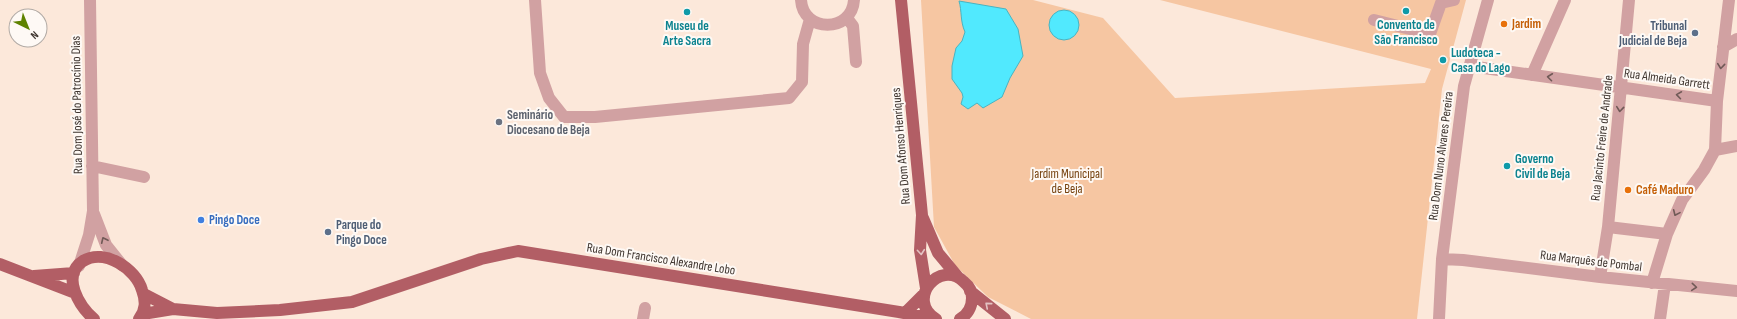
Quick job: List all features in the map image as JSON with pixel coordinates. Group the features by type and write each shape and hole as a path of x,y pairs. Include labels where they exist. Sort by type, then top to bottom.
{"main road":[{"name":"Rua Dom Afonso Henriques","path":"901,0 922,215 920,250 925,291 925,307 934,319"},
{"path":"922,215 938,253 958,277"},
{"name":"Rua Dom Francisco Alexandre Lobo","path":"173,309 217,312 287,309 352,302 481,259 518,251 905,313 934,319"},
{"path":"94,319 84,309 75,293 73,283 77,270 84,261 101,258 112,260 122,265 132,272 138,280 144,294 145,304 141,316"},
{"path":"0,264 75,293"},
{"path":"29,276 77,270"},
{"path":"905,313 936,278 950,275 963,280 970,291 1005,319"},
{"path":"960,319 968,312 971,305 970,291"},
{"path":"144,294 173,309"},
{"path":"141,316 173,309"}],"street":[{"name":"Rua Dom José do Patrocínio Dias","path":"77,270 90,235 93,210 90,0"},
{"path":"535,0 540,73 549,98 564,117 595,117 789,98 802,82 803,44 810,19"},
{"path":"801,0 805,13 810,19 821,25 833,26 847,18 851,12 854,0"},
{"path":"1374,20 1430,34 1441,3 1454,0"},
{"name":"Rua Dom Nuno Alvares Pereira","path":"1439,319 1442,259 1464,86 1488,0"},
{"path":"1532,75 1565,0"},
{"name":"Rua Jacinto Freire de Andrade","path":"1600,278 1608,227 1629,0"},
{"path":"1652,283 1667,234 1682,200 1704,170 1715,150 1718,100 1729,0"},
{"path":"847,18 853,26 856,62"},
{"path":"1723,47 1737,39"},
{"name":"Rua Almeida Garrett","path":"1470,66 1718,100"},
{"path":"1715,150 1737,146"},
{"path":"92,166 144,177"},
{"name":"Rua Dom José do Patrocínio Dias","path":"93,210 106,246 122,265"},
{"path":"1608,227 1667,234"},
{"name":"Rua Marquês de Pombal","path":"1442,259 1463,260 1600,278 1737,291"},
{"path":"1660,319 1665,284"}],"green space":[{"name":"Jardim Municipal de Beja","path":"921,0 1033,0 1103,18 1175,98 1425,83 1431,69 1160,0 1466,0 1442,89 1417,319 1031,319 988,297 955,265 934,227"}],"water":[{"path":"959,1 1006,9 1018,29 1023,56 1010,78 1002,97 983,108 977,103 968,109 961,104 963,97 962,93 952,79 952,66 956,48 962,41 965,32 962,24"},
{"path":"1064,10 1075,14 1079,25 1075,36 1064,40 1053,36 1049,25 1053,14"}],"place":[{"name":"Convento de São Francisco","path":"1406,11"},
{"name":"Museu de Arte Sacra","path":"687,12"},
{"name":"Jardim","path":"1504,24"},
{"name":"Tribunal Judicial de Beja","path":"1695,33"},
{"name":"Ludoteca - Casa do Lago","path":"1443,60"},
{"name":"Seminário Diocesano de Beja","path":"499,122"},
{"name":"Governo Civil de Beja","path":"1507,166"},
{"name":"Café Maduro","path":"1628,190"},
{"name":"Pingo Doce","path":"201,220"},
{"name":"Parque do Pingo Doce","path":"328,232"}]}
